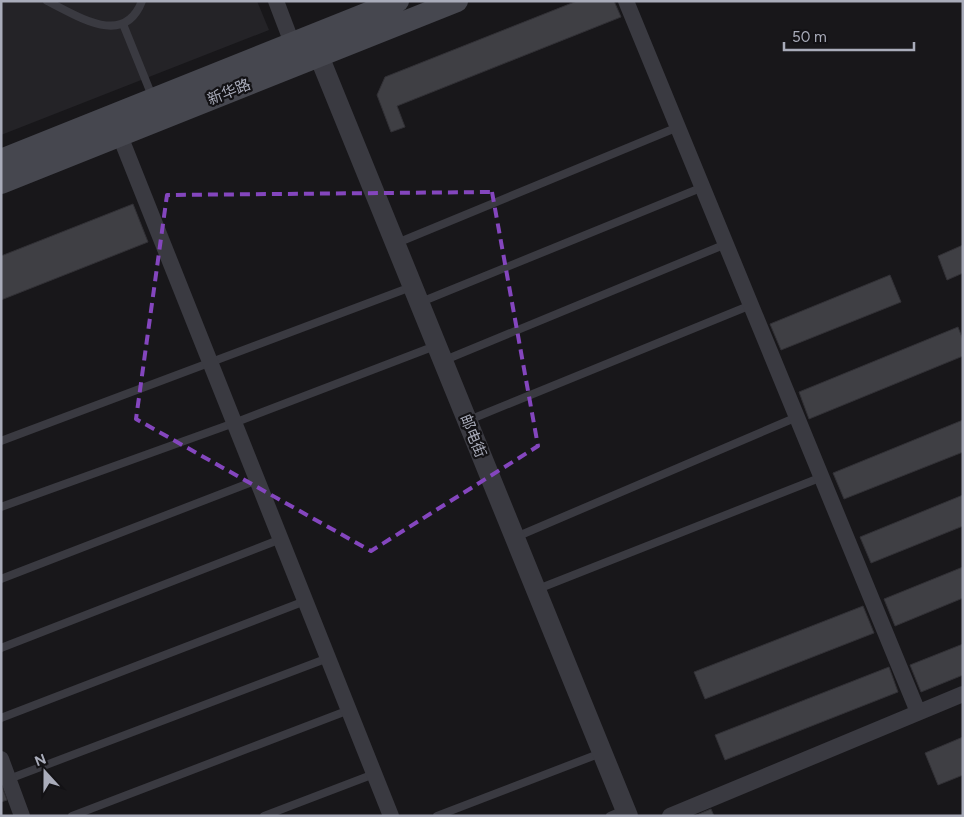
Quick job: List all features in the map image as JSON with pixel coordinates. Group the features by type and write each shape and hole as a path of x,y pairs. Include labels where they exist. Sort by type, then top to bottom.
{"main road":[{"name":"新华路","path":"1,160 398,1"},
{"name":"新华路","path":"1,183 458,1"}],"street":[{"path":"276,1 292,43"},
{"path":"626,1 918,712"},
{"name":"邮电街","path":"319,56 602,753 621,814"},
{"path":"120,136 391,816"},
{"path":"670,816 963,694"},
{"path":"1,759 22,816"}],"lane":[{"path":"47,1 105,27 123,24 132,20 142,1"},
{"path":"123,24 153,99"},
{"path":"395,243 678,127"},
{"path":"1,441 210,362 416,294 703,187"},
{"path":"1,507 234,423 440,353 726,244"},
{"path":"467,421 751,305"},
{"path":"515,538 797,417"},
{"path":"536,590 822,477"},
{"path":"1,579 257,480"},
{"path":"1,648 281,540"},
{"path":"1,718 305,601"},
{"path":"9,779 328,658"},
{"path":"72,816 349,710"},
{"path":"437,816 602,753"},
{"path":"264,816 374,774"}],"highlighted area":[{"path":"492,192 538,446 371,551 136,419 167,195"}],"shaded area":[{"path":"1,1 257,1 269,30 1,135"}],"building":[{"path":"577,1 614,1 621,17 397,106 405,127 391,132 377,95 385,77"},
{"path":"133,204 148,242 1,300 1,256"},
{"path":"963,245 963,273 947,280 938,256"},
{"path":"890,275 901,302 781,350 770,324"},
{"path":"958,327 963,340 963,356 809,419 799,392"},
{"path":"963,420 963,452 844,499 833,473"},
{"path":"963,495 963,526 871,563 860,537"},
{"path":"963,567 963,598 895,626 884,599"},
{"path":"863,606 874,633 705,699 694,672"},
{"path":"963,644 963,675 921,692 910,665"},
{"path":"889,667 898,692 725,760 715,735"},
{"path":"963,737 963,775 938,785 925,753"},
{"path":"1,784 7,800 1,802"},
{"path":"711,809 714,816 694,816"}]}
